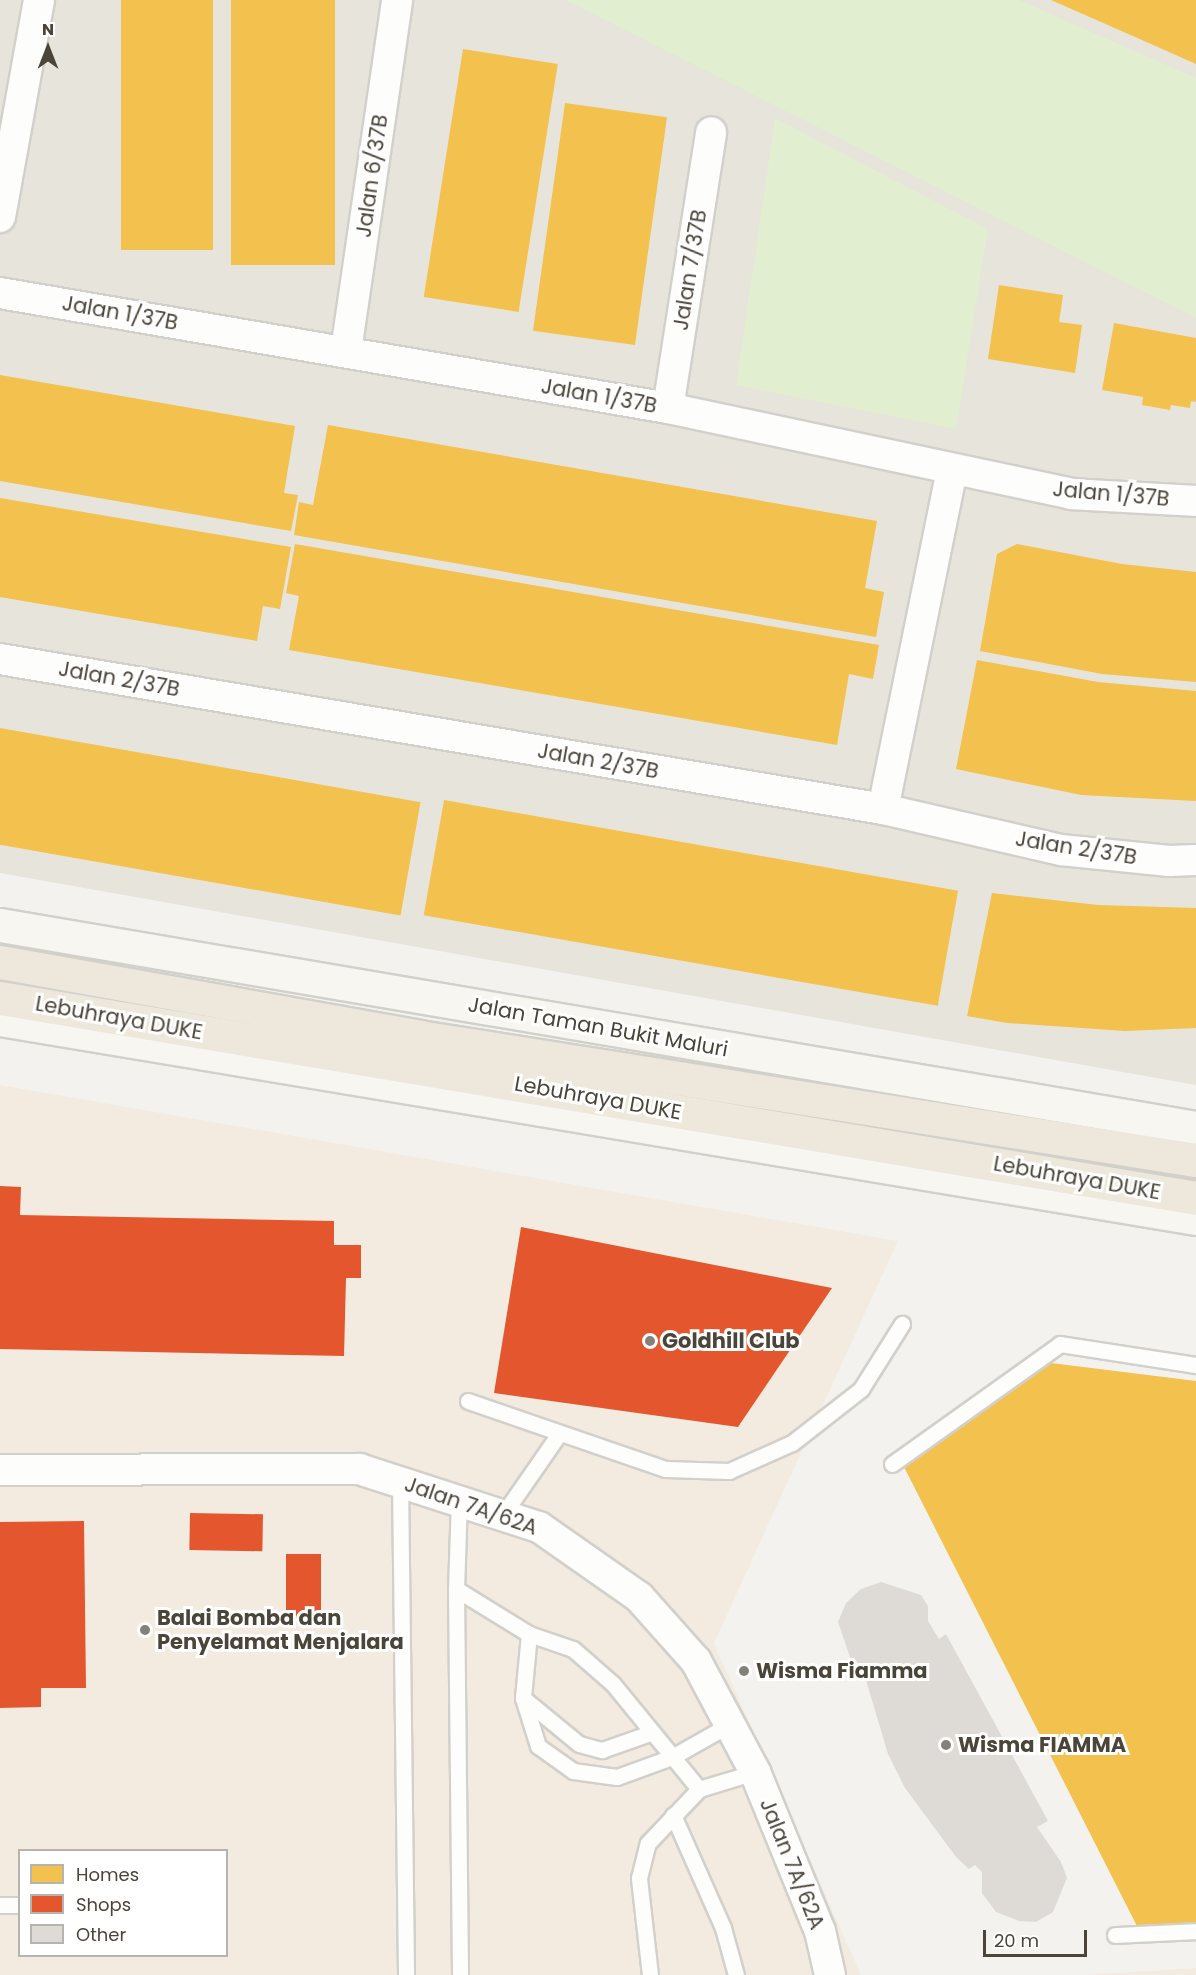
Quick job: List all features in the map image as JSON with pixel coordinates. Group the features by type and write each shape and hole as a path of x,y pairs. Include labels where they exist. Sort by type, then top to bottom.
{"highway":[{"name":"Lebuhraya DUKE","path":"0,962 419,1037 1196,1160"},
{"name":"Lebuhraya DUKE","path":"0,998 1196,1198"}],"main road":[{"name":"Jalan Taman Bukit Maluri","path":"0,925 1196,1128"},
{"path":"0,1019 1196,1218"}],"street":[{"path":"0,217 39,0"},
{"name":"Jalan 6/37B","path":"346,351 397,0"},
{"name":"Jalan 7/37B","path":"668,408 711,132"},
{"name":"Jalan 1/37B","path":"0,293 668,408 1071,494 1196,501"},
{"path":"883,809 952,469"},
{"name":"Jalan 2/37B","path":"0,659 883,809 1061,850 1169,861 1196,860"},
{"name":"Jalan 7A/62A","path":"0,1470 359,1469 504,1513 539,1527 639,1597 696,1661 755,1772 820,1930 831,1975"}],"lane":[{"path":"468,1401 666,1469 729,1472 792,1443 861,1389 902,1324"},
{"path":"892,1464 1060,1344 1196,1365"},
{"path":"504,1513 559,1434"},
{"path":"400,1481 406,1975"},
{"path":"459,1499 456,1588 460,1975"},
{"path":"456,1588 529,1634 573,1649 613,1684 699,1789"},
{"path":"529,1634 523,1698 538,1746 573,1771 617,1777 672,1757 730,1724"},
{"path":"523,1698 579,1744 602,1750 650,1732"},
{"path":"650,1975 639,1878 648,1843 699,1789 755,1772"},
{"path":"673,1815 723,1928 736,1975"},
{"path":"0,1905 18,1905"},
{"path":"1115,1935 1196,1931"}],"shaded area":[{"path":"0,0 1196,0 1196,1085 0,873"},
{"path":"0,1085 898,1241 714,1643 861,1975 0,1975"},
{"path":"1196,1968 1196,1975 1084,1975"}],"green space":[{"path":"566,0 1019,0 1196,78 1196,318"},
{"path":"775,118 988,229 956,429 736,385"}],"building: Homes":[{"path":"121,0 213,0 213,250 121,250"},
{"path":"231,0 335,0 335,265 231,265"},
{"path":"1051,0 1196,0 1196,64 1151,44"},
{"path":"463,49 558,64 519,312 424,297"},
{"path":"565,103 667,117 635,345 533,331"},
{"path":"999,285 1063,295 1059,322 1082,325 1075,373 988,359"},
{"path":"1114,323 1196,338 1196,402 1191,401 1190,408 1171,405 1170,410 1142,405 1143,397 1102,390"},
{"path":"0,375 295,426 284,493 298,495 291,531 0,481"},
{"path":"328,425 877,521 865,588 884,592 876,637 294,535 299,502 313,505"},
{"path":"0,498 291,547 280,609 263,606 257,641 0,597"},
{"path":"295,544 879,645 873,679 849,674 837,745 289,650 299,596 286,593"},
{"path":"1017,544 1122,564 1196,572 1196,682 1102,674 980,651 997,554"},
{"path":"977,660 1098,682 1196,691 1196,801 1081,795 956,769"},
{"path":"0,728 421,802 401,915 0,845"},
{"path":"444,800 958,891 938,1006 424,915"},
{"path":"992,893 1098,905 1196,908 1196,1028 1125,1031 1007,1023 967,1016"},
{"path":"1035,1361 1196,1381 1196,1927 1140,1932 901,1461"}],"building: Shops":[{"path":"0,1186 21,1187 20,1215 334,1221 334,1245 361,1245 361,1278 346,1278 344,1356 0,1349"},
{"name":"Goldhill Club","path":"521,1227 832,1288 738,1427 494,1393"},
{"path":"190,1513 263,1514 262,1551 189,1550"},
{"path":"84,1521 86,1688 41,1688 41,1707 0,1708 0,1522"},
{"path":"286,1554 321,1554 321,1618 286,1618"}],"building: Other":[{"name":"Wisma FIAMMA","path":"881,1582 921,1595 928,1606 928,1621 939,1639 946,1634 1048,1821 1037,1827 1061,1862 1067,1878 1053,1912 1036,1922 1019,1921 996,1912 982,1893 982,1872 975,1865 969,1869 956,1857 905,1788 888,1754 865,1677 869,1673 850,1657 838,1622 846,1603 861,1589"}],"place":[{"name":"Goldhill Club","path":"650,1341"},
{"name":"Balai Bomba dan Penyelamat Menjalara","path":"145,1630"},
{"name":"Wisma Fiamma","path":"744,1671"},
{"name":"Wisma FIAMMA","path":"946,1745"}]}
